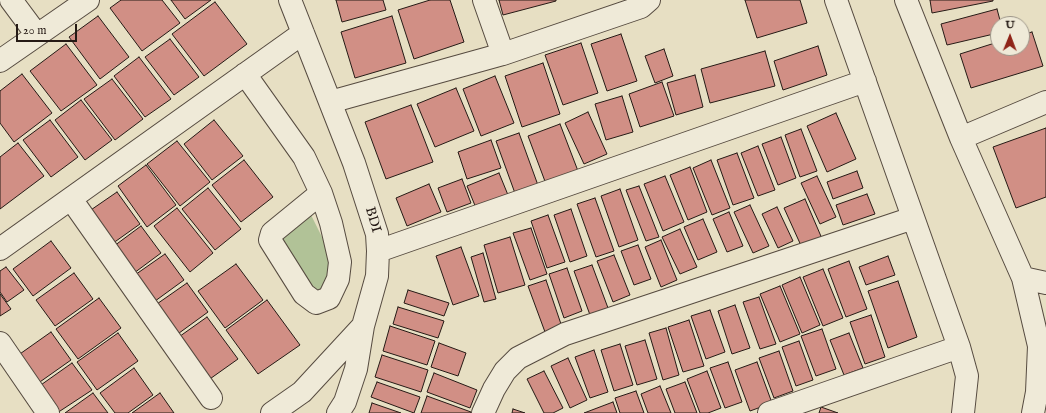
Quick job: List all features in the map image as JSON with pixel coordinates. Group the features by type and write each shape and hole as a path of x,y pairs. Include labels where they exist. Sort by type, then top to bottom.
{"street":[{"path":"11,0 37,35"},
{"path":"0,61 88,0"},
{"name":"BDI","path":"272,413 302,392 363,326 377,276 377,234 354,163 290,0"},
{"path":"484,0 503,54"},
{"path":"330,102 503,54 641,7 649,0"},
{"path":"836,0 959,347 967,376 963,413"},
{"path":"906,0 960,138 1023,278 1039,346 1037,392 1033,413"},
{"path":"0,249 303,33"},
{"path":"245,74 304,157 321,194"},
{"path":"378,251 865,81"},
{"path":"960,138 1046,102"},
{"path":"70,199 211,398"},
{"path":"484,413 494,389 504,371 518,358 565,334 913,218"},
{"path":"1023,278 1046,283"},
{"path":"338,413 345,402 356,369 363,326"},
{"path":"0,343 48,413"},
{"path":"769,413 959,347"}],"green space":[{"path":"310,213 336,265 331,282 313,294 274,238"}],"building":[{"path":"121,0 162,0 180,23 142,51 110,8"},
{"path":"171,0 211,0 185,19"},
{"path":"336,0 383,0 386,10 342,22"},
{"path":"430,0 450,0 464,42 414,59 398,10"},
{"path":"499,0 556,0 556,1 503,15"},
{"path":"745,0 800,0 807,23 757,38"},
{"path":"930,0 993,0 993,1 932,13"},
{"path":"215,2 247,44 204,76 172,34"},
{"path":"997,9 999,16 990,16 990,35 947,45 941,24"},
{"path":"98,16 129,57 100,79 69,37"},
{"path":"392,16 406,63 355,78 341,32"},
{"path":"1032,32 1043,66 971,88 960,54 990,45 990,56 1030,56 1030,33"},
{"path":"621,34 637,81 607,91 591,44"},
{"path":"170,39 199,77 174,95 145,57"},
{"path":"581,43 598,93 563,105 545,55"},
{"path":"66,44 97,85 61,111 30,71"},
{"path":"818,46 827,75 783,90 774,61"},
{"path":"664,49 673,76 655,83 645,56"},
{"path":"765,51 775,86 710,103 701,69"},
{"path":"139,57 171,99 145,117 114,76"},
{"path":"543,63 560,114 522,127 505,76"},
{"path":"22,74 52,113 14,142 0,123 0,91"},
{"path":"695,75 703,107 676,115 667,83"},
{"path":"495,76 514,123 481,136 463,89"},
{"path":"112,79 143,119 115,140 84,99"},
{"path":"662,82 674,116 640,127 629,94"},
{"path":"456,88 474,131 435,147 417,104"},
{"path":"622,96 633,132 606,140 595,104"},
{"path":"81,100 112,140 85,160 55,120"},
{"path":"411,105 433,162 386,179 365,122"},
{"path":"588,112 607,154 584,164 565,123"},
{"path":"836,113 856,159 827,172 807,126"},
{"path":"50,120 78,157 51,177 23,140"},
{"path":"214,120 243,156 212,180 184,144"},
{"path":"560,124 578,171 546,184 528,136"},
{"path":"1046,128 1046,197 1016,208 993,147"},
{"path":"801,129 817,171 800,177 785,135"},
{"path":"519,133 539,188 516,196 496,141"},
{"path":"781,137 796,178 778,185 762,144"},
{"path":"491,140 501,168 467,179 458,152"},
{"path":"177,141 210,182 180,206 147,164"},
{"path":"18,143 44,176 0,209 0,157"},
{"path":"758,146 775,190 758,196 741,153"},
{"path":"737,153 754,198 733,205 717,160"},
{"path":"244,160 273,197 241,222 212,185"},
{"path":"711,160 730,208 712,215 693,168"},
{"path":"146,165 176,205 147,227 118,186"},
{"path":"690,167 707,212 688,220 670,175"},
{"path":"857,171 863,188 833,199 827,182"},
{"path":"499,173 508,195 476,208 467,186"},
{"path":"665,176 684,222 663,231 644,184"},
{"path":"817,176 836,217 820,224 801,183"},
{"path":"462,179 471,203 447,212 438,188"},
{"path":"429,184 441,212 407,226 396,198"},
{"path":"639,186 659,237 646,241 626,190"},
{"path":"208,188 241,229 215,250 182,209"},
{"path":"620,189 638,240 619,247 601,196"},
{"path":"117,192 140,224 109,246 85,214"},
{"path":"867,194 875,214 843,225 836,205"},
{"path":"595,198 614,251 596,257 577,204"},
{"path":"805,199 823,241 803,250 784,208"},
{"path":"750,205 769,246 753,253 734,212"},
{"path":"777,207 793,241 778,248 762,214"},
{"path":"177,208 213,253 190,272 154,226"},
{"path":"571,209 587,256 570,262 554,215"},
{"path":"729,212 743,246 727,252 713,219"},
{"path":"548,215 565,262 547,268 531,221"},
{"path":"703,219 717,252 698,260 684,227"},
{"path":"141,226 161,253 130,276 110,249"},
{"path":"531,228 547,274 530,280 513,233"},
{"path":"680,229 697,267 680,274 662,237"},
{"path":"510,237 525,285 498,293 484,245"},
{"path":"661,240 677,280 661,287 645,247"},
{"path":"51,241 71,268 33,296 13,269"},
{"path":"638,245 651,279 634,285 621,251"},
{"path":"461,247 479,296 453,305 436,256"},
{"path":"483,253 496,299 484,302 471,257"},
{"path":"165,254 184,280 151,304 132,277"},
{"path":"614,255 630,295 613,302 597,261"},
{"path":"888,256 895,275 866,285 859,267"},
{"path":"849,261 867,309 846,317 828,269"},
{"path":"236,264 263,300 225,328 198,291"},
{"path":"592,265 608,308 590,315 574,271"},
{"path":"6,267 24,290 7,302 0,292 0,271"},
{"path":"567,268 582,311 564,318 549,274"},
{"path":"823,269 843,318 823,326 803,277"},
{"path":"74,273 93,299 55,326 36,300"},
{"path":"800,277 820,325 802,333 782,285"},
{"path":"546,280 562,327 545,332 528,286"},
{"path":"898,281 917,337 888,348 868,291"},
{"path":"187,283 208,312 175,336 154,306"},
{"path":"780,286 800,334 780,342 760,294"},
{"path":"408,290 449,303 444,316 404,303"},
{"path":"0,294 11,309 0,316"},
{"path":"759,297 776,344 760,349 743,302"},
{"path":"99,298 121,328 78,359 56,329"},
{"path":"267,300 300,345 258,374 226,330"},
{"path":"735,305 750,348 732,354 718,311"},
{"path":"398,307 444,321 438,338 393,324"},
{"path":"710,310 725,352 706,359 691,316"},
{"path":"871,315 885,357 865,364 850,322"},
{"path":"207,317 238,359 207,381 176,339"},
{"path":"689,320 704,366 683,372 668,327"},
{"path":"390,326 435,341 427,365 383,351"},
{"path":"666,328 679,375 663,380 649,333"},
{"path":"822,329 836,369 816,376 801,336"},
{"path":"51,332 71,360 37,384 17,356"},
{"path":"118,333 138,361 97,390 77,362"},
{"path":"849,333 863,368 844,375 830,340"},
{"path":"645,340 657,379 637,385 625,346"},
{"path":"799,341 813,380 796,386 782,347"},
{"path":"439,343 466,353 458,376 431,367"},
{"path":"620,344 633,385 614,391 601,350"},
{"path":"594,350 608,392 590,398 575,357"},
{"path":"779,351 793,391 774,398 759,358"},
{"path":"382,355 428,370 421,392 375,377"},
{"path":"568,358 587,400 570,408 551,366"},
{"path":"728,362 742,402 725,408 710,368"},
{"path":"757,362 772,403 750,411 735,370"},
{"path":"72,363 92,390 57,413 38,387"},
{"path":"134,368 153,395 128,413 115,413 100,393"},
{"path":"544,371 563,408 553,413 544,413 527,379"},
{"path":"707,371 721,408 708,413 700,413 687,379"},
{"path":"434,373 477,390 470,408 427,392"},
{"path":"377,382 420,397 414,413 371,397"},
{"path":"685,382 697,413 675,413 666,389"},
{"path":"660,386 671,413 648,413 641,394"},
{"path":"636,391 644,413 620,413 615,398"},
{"path":"93,393 108,413 65,413"},
{"path":"160,393 174,413 132,413"},
{"path":"427,396 471,412 471,413 421,413"},
{"path":"613,402 617,413 584,413"},
{"path":"372,403 401,413 369,413"},
{"path":"821,407 838,413 819,413"},
{"path":"513,409 525,413 512,413"}]}
